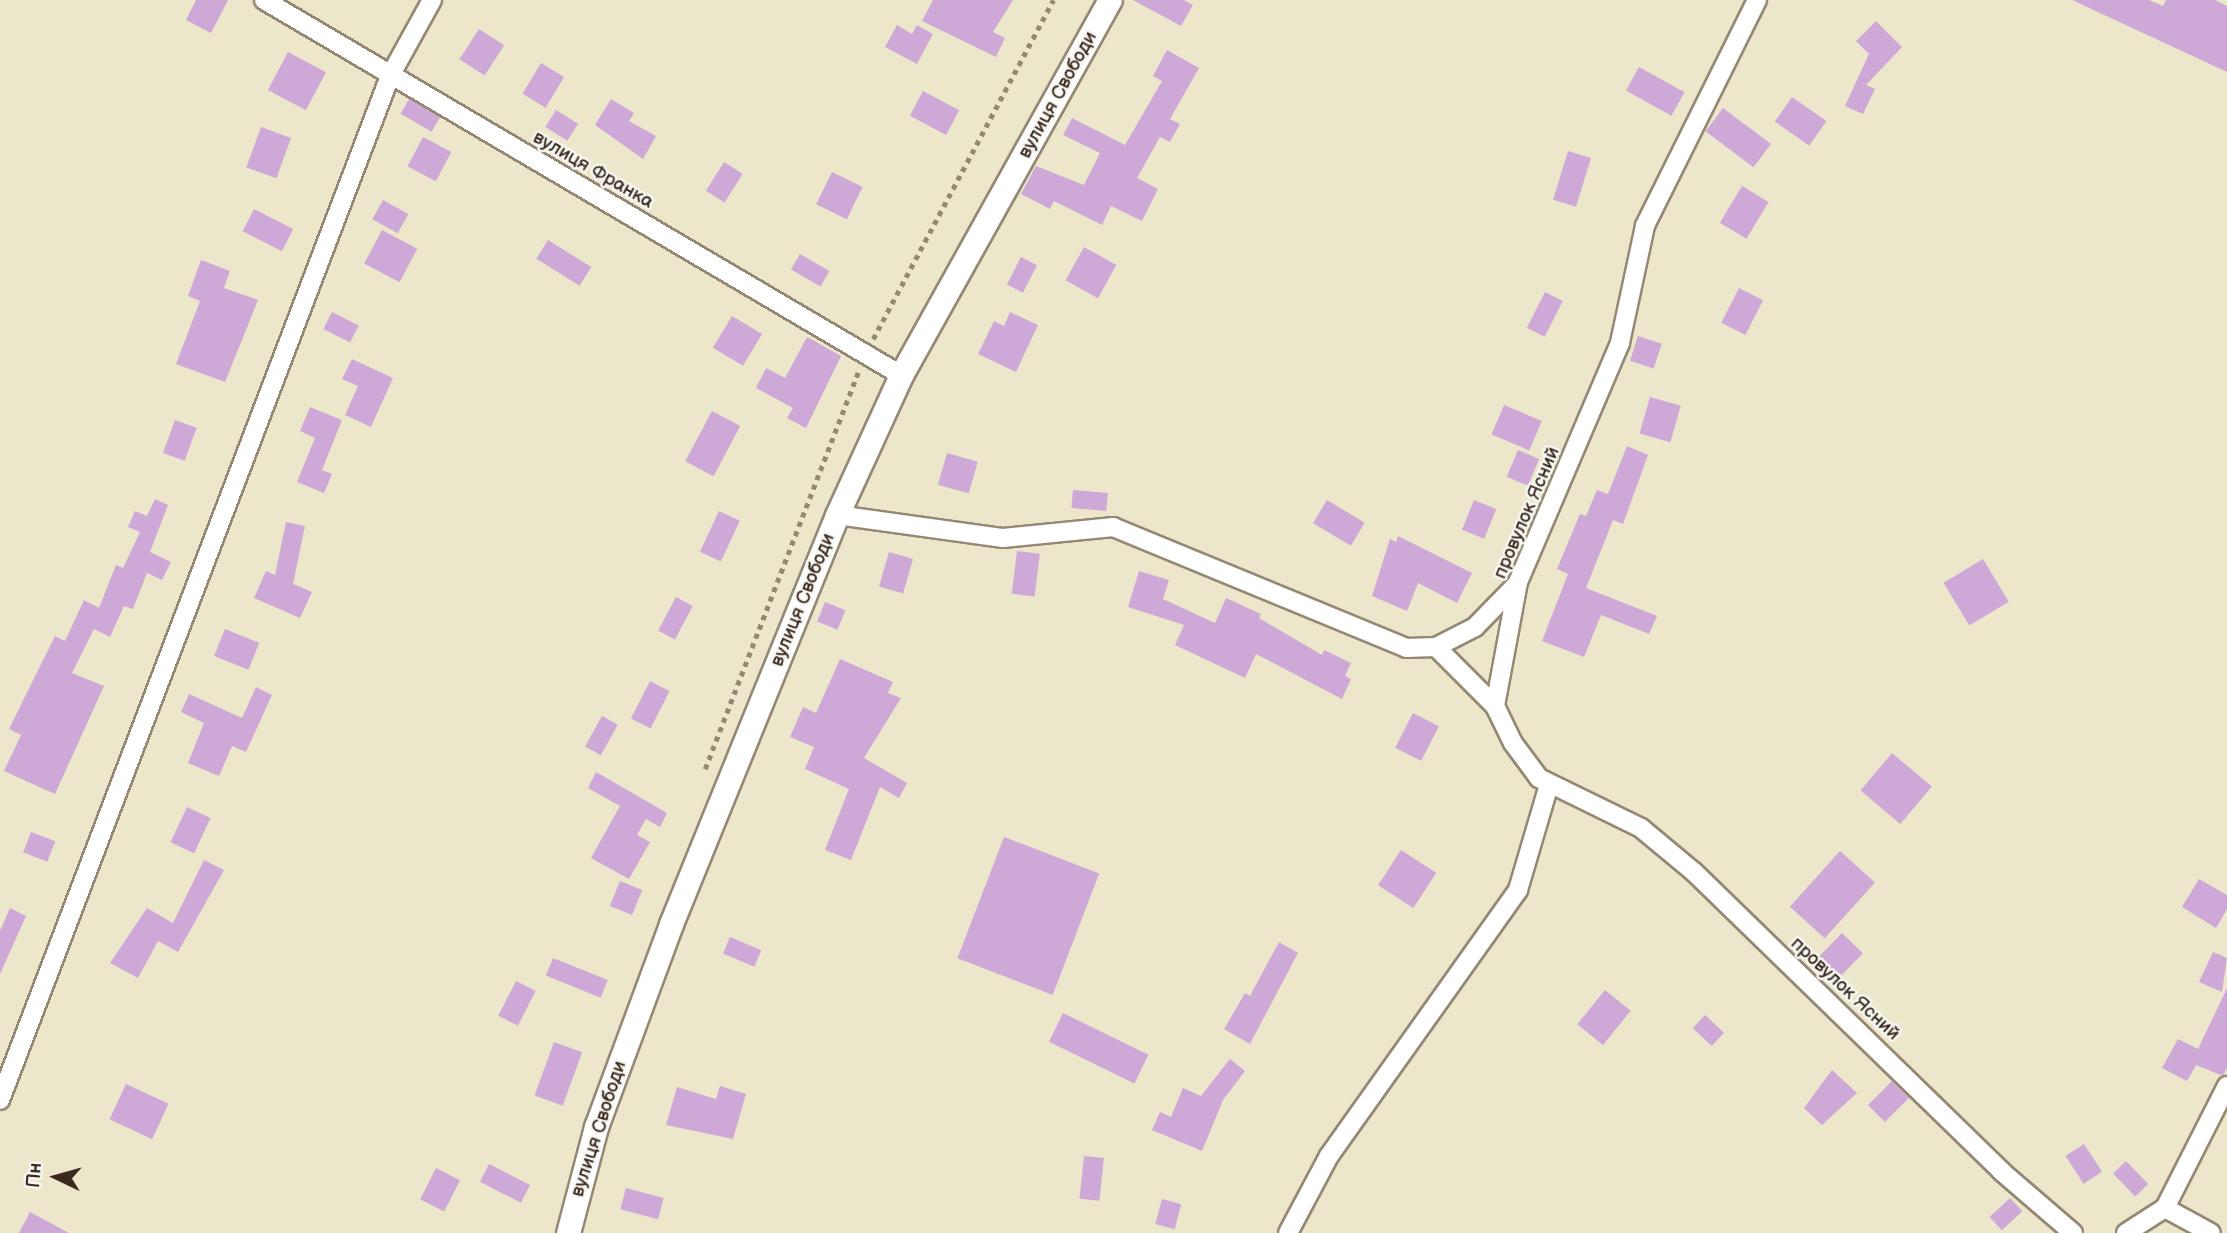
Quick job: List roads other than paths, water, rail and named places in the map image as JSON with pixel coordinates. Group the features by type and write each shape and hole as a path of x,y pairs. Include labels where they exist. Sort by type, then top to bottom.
{"street":[{"name":"вулиця Франка","path":"264,0 901,375"},
{"path":"0,1100 390,76 432,0"},
{"name":"вулиця Свободи","path":"568,1233 596,1127 662,950 837,515 901,375 1111,0"},
{"name":"провулок Ясний","path":"1757,0 1645,226 1620,343 1518,582 1495,706 1513,743 1549,785 1641,828 1693,872 1925,1093 2001,1171 2073,1233"},
{"path":"837,515 1003,538 1113,527 1324,612 1390,645 1436,647 1475,627 1518,582"},
{"path":"1436,647 1495,706"},
{"path":"1288,1233 1329,1156 1518,890 1549,785"},
{"path":"2126,1233 2165,1208 2227,1086"},
{"path":"2165,1208 2211,1233"}]}
